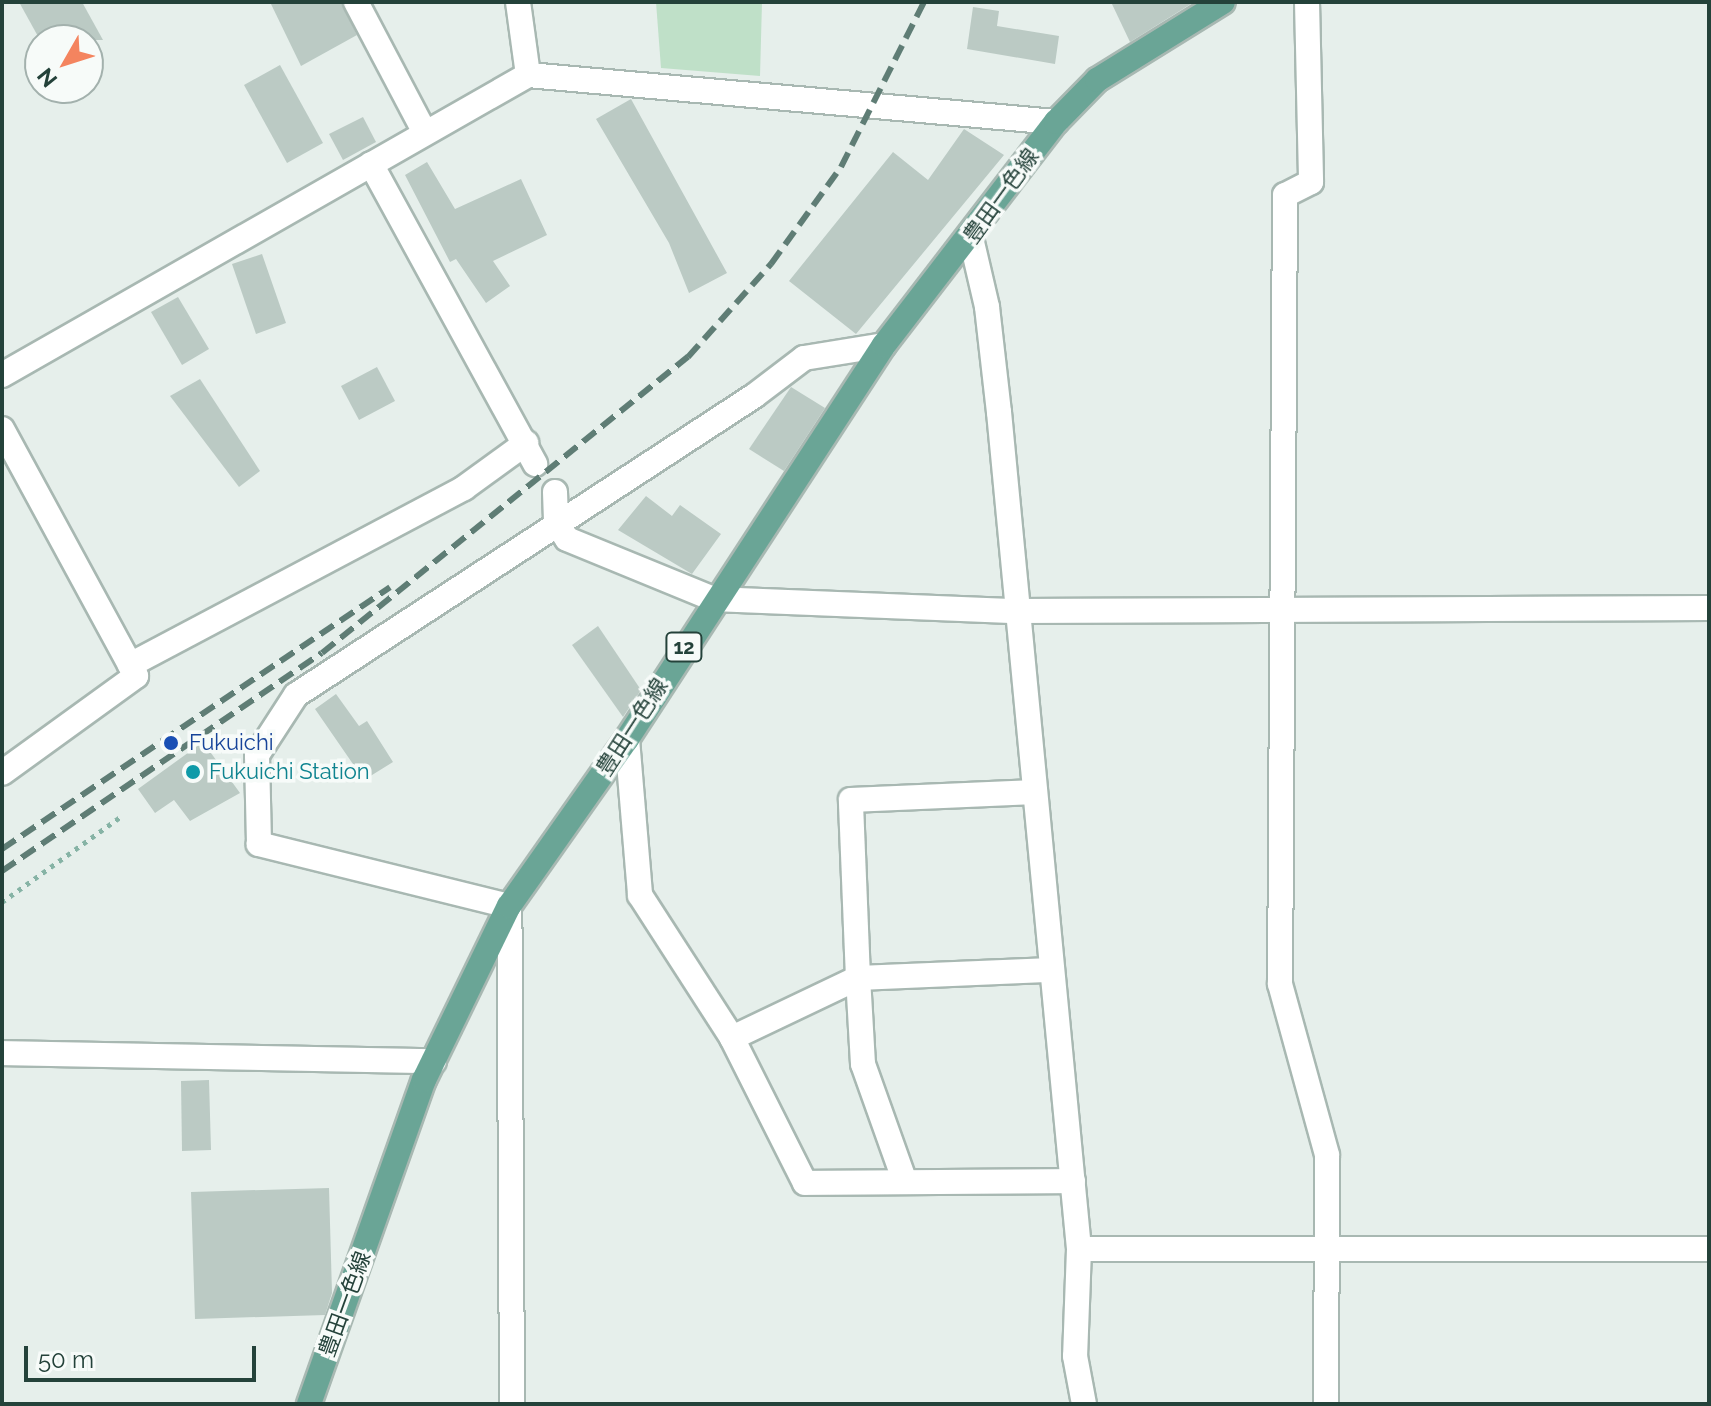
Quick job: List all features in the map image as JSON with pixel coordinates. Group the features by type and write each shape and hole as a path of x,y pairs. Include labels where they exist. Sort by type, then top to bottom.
{"main road":[{"name":"豊田一色線","path":"309,1404 434,1061 509,906 627,739 713,599 884,345 971,238 1056,122 1097,80 1223,2"}],"street":[{"path":"356,2 424,131"},
{"path":"518,2 528,75"},
{"path":"1307,2 1311,182 1285,195 1279,610 1280,984 1327,1155 1326,1404"},
{"path":"2,375 424,131 528,75 858,99 1056,122"},
{"path":"130,665 530,454 371,164"},
{"path":"971,238 987,307 1073,1181 1079,1249 1075,1356 1084,1404"},
{"path":"512,1404 509,906 259,844 257,755 296,695 754,396 804,358 884,345"},
{"path":"2,429 136,676 2,773"},
{"path":"555,492 556,523 567,539 625,568 713,599 1017,611 1709,608"},
{"path":"627,739 640,895 732,1038 805,1183 1073,1181"},
{"path":"905,1182 863,1064 851,800 1035,792"},
{"path":"732,1038 858,978 1052,970"},
{"path":"2,1053 434,1061"},
{"path":"1079,1249 1709,1249"}],"path":[{"path":"2,902 123,815"}],"green space":[{"path":"656,2 762,2 760,76 661,68"}],"building":[{"path":"19,2 82,2 94,24 31,24"},
{"path":"270,2 341,2 357,35 301,66"},
{"path":"1111,2 1194,2 1130,42"},
{"path":"973,7 999,11 997,26 1059,36 1055,64 967,49"},
{"path":"280,65 323,143 287,163 244,85"},
{"path":"631,99 727,273 689,293 669,243 596,119"},
{"path":"363,117 376,142 343,160 329,134"},
{"path":"964,129 1004,155 856,334 789,281 893,152 928,180"},
{"path":"427,162 455,209 521,179 547,235 493,261 510,286 486,303 456,259 450,262 405,175"},
{"path":"262,254 286,323 256,334 232,264"},
{"path":"178,297 209,349 182,365 151,312"},
{"path":"377,367 395,401 359,420 341,386"},
{"path":"200,379 260,471 239,487 170,396"},
{"path":"791,387 825,408 784,471 749,449"},
{"path":"646,496 672,516 680,505 721,534 692,574 618,530"},
{"path":"598,626 641,690 623,717 572,645"},
{"path":"336,694 359,726 367,721 393,762 364,780 315,709"},
{"name":"Fukuichi Station","path":"203,742 240,793 190,821 174,800 155,813 138,789"},
{"path":"209,1080 211,1150 182,1151 181,1081"},
{"path":"329,1188 332,1293 325,1315 195,1319 191,1192"}],"railway":[{"path":"2,871 322,653 688,357 771,264 841,167 924,2"},
{"path":"2,849 390,587"}],"place":[{"name":"Fukuichi","path":"171,743"},
{"name":"Fukuichi Station","path":"193,772"}]}
